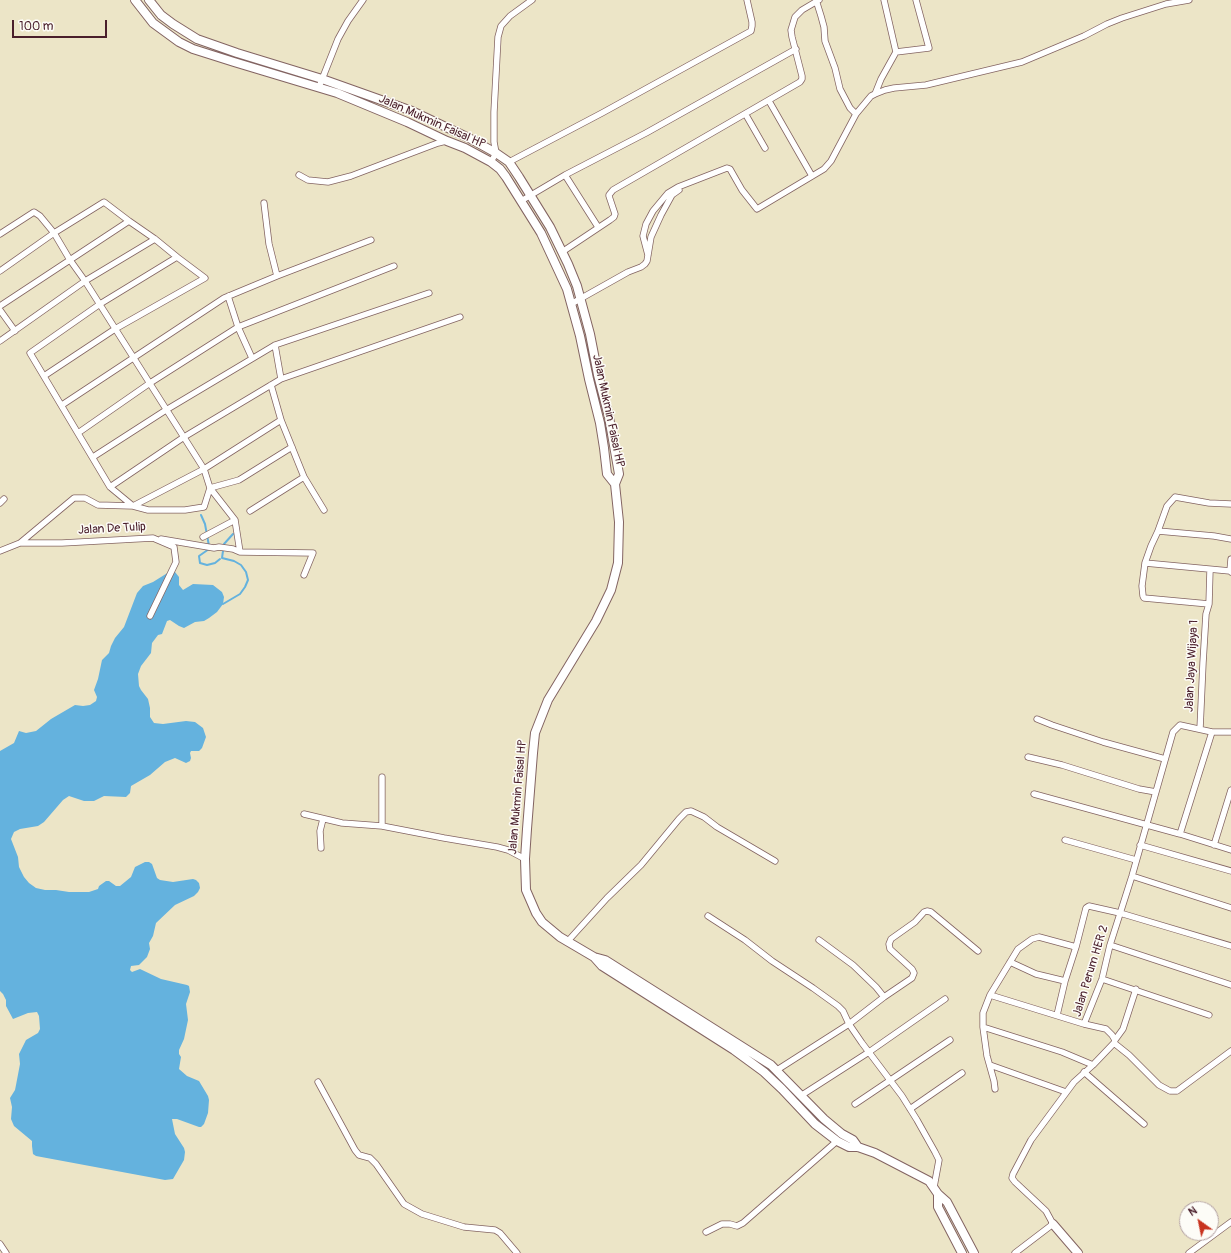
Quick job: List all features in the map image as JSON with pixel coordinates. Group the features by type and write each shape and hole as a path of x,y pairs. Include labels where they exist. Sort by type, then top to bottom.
{"street":[{"name":"Jalan Mukmin Faisal HP","path":"135,0 153,23 179,42 193,49 337,93 407,122 464,148 491,162 500,169 541,233 567,289 580,336 600,423 607,474 615,484"},
{"name":"Jalan Mukmin Faisal HP","path":"149,0 161,15 196,39 322,79 412,112 469,138 496,153 509,162 550,227 577,286 595,357 598,375 610,417 619,474 615,484 619,522 618,563 611,590 601,612 548,700 535,734 525,859 526,890 536,913 542,922 567,942 594,957 605,960 761,1057 777,1070 824,1119 842,1134 853,1140 858,1147"},
{"path":"319,88 338,39 348,21 363,0"},
{"path":"491,162 496,153 494,142 494,112 498,37 501,26 510,16 524,2 532,0"},
{"path":"509,162 609,110 751,31 752,22 747,0"},
{"path":"875,94 896,52 884,0"},
{"path":"896,52 929,48 916,0"},
{"path":"648,255 643,236 646,224 653,212 668,193 687,183 727,168 730,170 742,190 757,209 824,169 831,161 856,114 871,96 875,94 894,88 926,85 1022,62 1122,18 1166,4 1189,0"},
{"path":"562,252 614,217 609,196 613,190 746,115 800,82 802,79 791,30 795,17 802,10 817,1 824,27 825,41 835,68 840,89 850,108 856,114"},
{"path":"521,202 565,175 646,133 796,49"},
{"path":"769,101 812,176"},
{"path":"746,115 765,148"},
{"path":"299,175 308,180 328,182 351,176 438,143 447,141"},
{"path":"565,175 598,227"},
{"path":"571,304 628,272 641,267 647,261 651,237 667,203 672,195 687,183"},
{"path":"0,271 54,233 104,202 205,278 115,329 44,376"},
{"path":"264,203 269,244 277,276"},
{"path":"0,234 34,212 40,216 54,233 204,469 210,488 235,520 240,552"},
{"path":"0,306 129,221"},
{"path":"0,340 85,281 155,239"},
{"path":"62,405 228,296 371,240"},
{"path":"133,506 110,487 30,353 100,304 177,257"},
{"path":"78,433 150,383 238,327 394,266"},
{"path":"93,457 166,410 275,345 429,293"},
{"path":"228,296 238,327 252,358"},
{"path":"0,310 15,331"},
{"path":"110,487 184,437 281,379 460,317"},
{"path":"275,345 281,379"},
{"path":"271,385 281,420 304,477 324,510"},
{"path":"133,506 204,469 281,420"},
{"path":"210,488 239,480 292,447"},
{"path":"250,511 304,477"},
{"path":"20,543 74,498 85,498 98,505 133,506 148,510 185,510 204,507 210,488"},
{"path":"1209,604 1144,598 1142,593 1145,563 1167,506 1175,497 1209,503 1231,504"},
{"path":"202,537 235,520"},
{"path":"1158,531 1231,539"},
{"path":"153,538 216,548 233,549 240,552 313,552 304,575"},
{"name":"Jalan De Tulip","path":"0,551 20,543 62,543 153,538 174,547 176,562 150,616"},
{"path":"1145,563 1231,572 1231,559"},
{"name":"Jalan Jaya Wijaya 1","path":"1200,729 1206,614 1209,604 1210,570"},
{"path":"1037,719 1102,742 1165,760"},
{"name":"Jalan Perum HER 2","path":"1200,729 1180,725 1173,732 1132,876 1110,945 1102,979 1084,1024 1106,1029 1112,1035 1114,1042 1158,1085 1170,1091 1177,1091 1231,1051"},
{"path":"1200,729 1212,732 1231,732"},
{"path":"1180,834 1212,732"},
{"path":"1028,757 1062,765 1139,789 1156,792"},
{"path":"382,777 382,826"},
{"path":"1214,845 1231,790"},
{"path":"1034,794 1180,834 1231,850"},
{"path":"567,942 607,898 641,865 686,812 691,811 704,817 717,827 775,860"},
{"path":"304,814 342,823 382,826 496,847 508,850 525,859"},
{"path":"322,819 320,831 322,848"},
{"path":"1065,840 1136,860"},
{"path":"1140,844 1231,871"},
{"path":"1132,876 1231,908"},
{"path":"1057,1015 1086,908 1089,906 1231,946"},
{"path":"777,1070 849,1024 912,978 914,973 912,970 890,949 889,944 891,939 915,922 924,912 931,912 978,951"},
{"path":"708,916 745,940 843,1011 849,1024 910,1109 939,1160 934,1187 938,1208 962,1253"},
{"path":"995,1089 987,1056 983,1027 983,1013 990,995 1018,949 1032,939 1039,937 1076,947"},
{"path":"819,940 853,965 876,987 884,997"},
{"path":"1110,945 1231,985"},
{"name":"Jalan Mukmin Faisal HP","path":"594,957 602,966 734,1050 764,1072 815,1124 836,1141 849,1147 858,1147 875,1153 934,1187 947,1202 974,1253"},
{"path":"1010,962 1036,974 1065,981"},
{"path":"1102,979 1136,989 1209,1015"},
{"path":"1078,1253 1053,1224 1046,1211 1012,1178 1030,1140 1074,1082 1093,1065 1114,1042 1123,1029 1136,989"},
{"path":"990,995 1084,1024"},
{"path":"802,1095 869,1052 945,999"},
{"path":"983,1027 1062,1052 1093,1065"},
{"path":"855,1104 950,1040"},
{"path":"990,1065 1066,1092"},
{"path":"1084,1072 1144,1124"},
{"path":"910,1109 962,1073"},
{"path":"318,1082 355,1150 359,1155 370,1158 376,1164 404,1204 422,1214 464,1227 495,1230 500,1233 517,1253"},
{"path":"706,1232 722,1224 736,1226 743,1223 836,1141"},
{"path":"1189,1253 1231,1222"},
{"path":"1015,1253 1053,1224"},
{"path":"0,1244 6,1253"}],"water":[{"path":"169,572 175,572 179,577 179,585 183,590 193,584 213,585 222,592 224,597 223,604 217,612 209,618 204,621 195,622 184,628 170,620 167,621 162,634 158,635 152,643 151,653 141,666 138,674 139,686 148,699 150,717 154,723 163,724 186,721 195,722 203,728 206,737 202,748 199,751 191,751 190,761 186,763 175,758 165,762 150,775 131,786 130,793 126,797 104,796 94,801 84,801 69,796 63,800 44,822 38,826 20,829 14,832 11,839 18,857 19,867 24,877 36,888 69,892 89,892 98,889 99,886 106,881 109,881 116,886 120,886 131,877 135,867 145,862 152,864 157,878 160,880 173,882 193,879 199,883 200,888 194,896 175,905 156,923 153,936 149,943 150,949 147,957 139,965 131,966 130,970 132,972 140,969 161,979 189,986 190,992 186,1004 188,1020 184,1039 179,1050 181,1057 179,1069 187,1076 199,1081 209,1100 208,1113 204,1124 201,1127 177,1119 172,1119 175,1134 185,1152 184,1160 173,1179 165,1180 36,1156 33,1154 32,1141 14,1126 11,1119 12,1107 10,1098 15,1090 20,1064 19,1054 26,1040 38,1033 40,1029 39,1016 37,1012 28,1013 13,1019 6,1006 6,1000 0,991 0,751 14,743 19,731 26,733 36,731 51,719 75,705 90,705 96,701 97,697 94,690 102,660 109,653 115,638 124,627 137,593 143,586 153,582"}],"waterway":[{"path":"201,515 205,524 209,546"},
{"path":"223,604 240,594 248,580 246,572 241,565 234,561 222,558 224,544 233,534"},
{"path":"209,549 199,556 200,563 207,565 215,563 220,559"}]}
